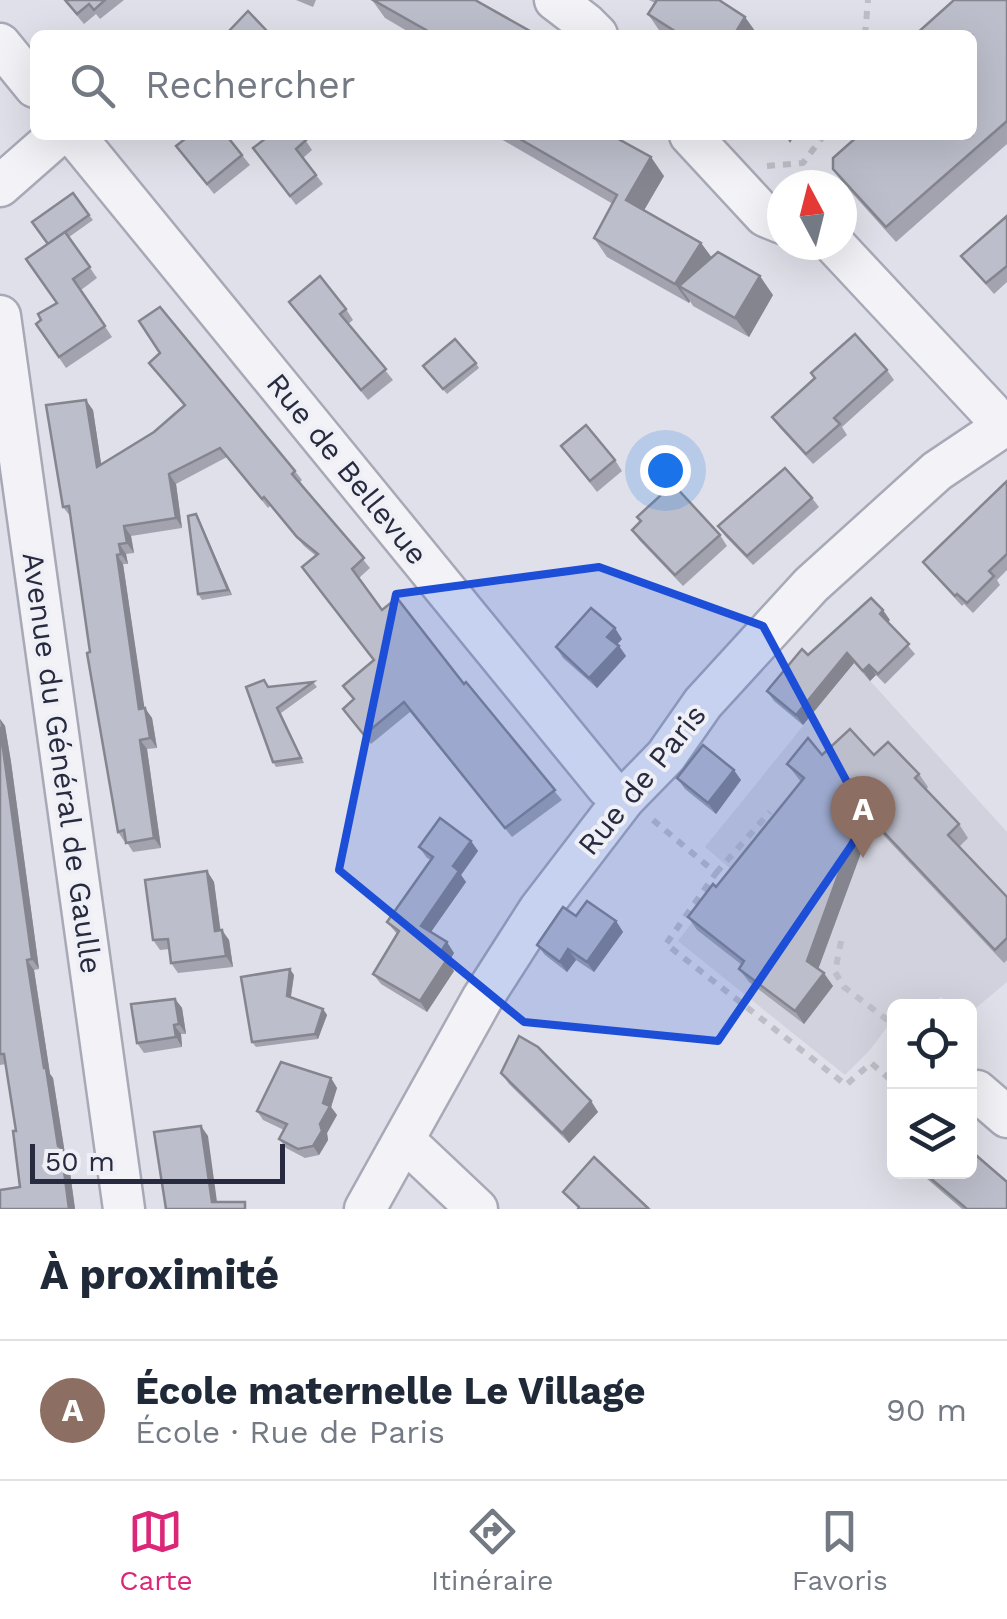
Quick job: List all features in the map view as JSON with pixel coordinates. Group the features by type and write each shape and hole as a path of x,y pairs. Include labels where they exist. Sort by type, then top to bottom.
{"street":[{"path":"555,0 592,30"},
{"path":"0,44 30,81"},
{"path":"0,186 52,140"},
{"name":"Rue de Bellevue","path":"78,140 608,788 624,798"},
{"path":"695,140 767,217"},
{"path":"850,260 1004,425"},
{"name":"Avenue du Général de Gaulle","path":"0,316 124,1209"},
{"name":"Rue de Paris","path":"365,1209 491,984 540,910 624,798 666,756 703,703 811,585 937,471 1004,425"},
{"path":"977,1090 1007,1118"},
{"path":"404,1140 478,1209"}],"path":[{"path":"865,30 868,0"},
{"path":"721,168 804,163 820,140"},
{"path":"624,798 636,804 716,874"},
{"path":"770,812 716,874 666,944 846,1085 871,1063 887,1077"},
{"path":"841,941 835,972 844,988 887,1020"}],"highlighted area":[{"path":"599,567 763,626 868,821 718,1041 524,1022 339,870 396,594"}],"shaded area":[{"path":"854,663 1007,832 1007,982 977,1007 977,999 887,999 887,1027 845,1075 678,941 732,870 705,847"}],"building":[{"path":"65,0 105,0 94,10 89,4 77,14"},
{"path":"373,0 475,0 528,30 426,30"},
{"path":"657,0 719,0 745,17 737,30 673,30 648,14"},
{"path":"954,0 1007,0 1007,121 886,227 857,195 857,170 834,170 833,158 853,140 977,140 977,30 921,30"},
{"path":"248,11 266,30 230,30"},
{"path":"184,140 230,140 242,155 207,184 176,146"},
{"path":"263,140 306,140 296,149 316,175 290,196 253,148"},
{"path":"522,140 620,140 651,157 626,200 701,243 675,284 594,238 617,195"},
{"path":"73,193 89,215 48,244 32,222"},
{"path":"1007,216 1007,266 986,283 961,256"},
{"path":"65,232 90,267 73,279 105,326 59,357 36,324 41,320 38,314 57,303 26,259"},
{"path":"718,252 760,276 735,318 679,286"},
{"path":"320,276 346,309 340,314 386,369 361,390 289,302"},
{"path":"160,307 364,558 352,569 382,610 397,598 555,790 505,828 404,702 364,735 343,709 354,699 343,686 374,660 302,567 318,554 297,537 220,448 169,474 176,518 124,526 127,543 119,544 121,554 117,555 139,709 145,708 150,738 140,740 154,838 126,843 124,830 118,832 87,653 90,652 69,506 63,507 46,405 86,400 97,467 154,432 185,405 149,363 160,353 139,321"},
{"path":"855,334 887,370 834,418 840,424 806,454 772,417 815,378 811,373"},
{"path":"455,339 476,363 443,389 423,366"},
{"path":"586,425 615,460 590,481 561,446"},
{"path":"785,468 812,498 747,556 718,526"},
{"path":"1007,481 1007,554 989,571 994,576 967,603 955,596 923,562"},
{"path":"673,484 720,535 675,575 632,530 641,521 637,517"},
{"path":"196,514 228,590 198,594 188,516"},
{"path":"871,598 883,610 880,614 909,644 878,674 869,665 863,671 847,653 796,715 767,691 802,649 808,655"},
{"path":"591,608 615,628 607,637 619,646 589,678 556,647"},
{"path":"264,680 268,687 313,682 277,708 301,758 273,762 246,687"},
{"path":"0,727 32,959 27,960 69,1209 0,1209 0,1190 20,1187 16,1131 4,1054 0,1054"},
{"path":"850,729 874,755 888,742 919,774 915,778 959,824 948,835 1007,897 1007,938 995,950 862,809 807,961 824,973 795,1011 739,969 744,961 688,917 804,778 787,764 808,738 822,755"},
{"path":"703,745 734,770 708,803 677,778"},
{"path":"440,818 471,841 453,866 459,871 421,926 447,942 439,955 446,961 420,1001 373,974 399,931 387,922 433,857 419,847"},
{"path":"207,871 215,931 222,930 226,956 171,963 168,939 153,940 145,880"},
{"path":"587,901 616,921 587,962 568,949 560,962 537,945 563,907 576,916"},
{"path":"290,969 287,996 323,1009 315,1034 252,1042 241,977"},
{"path":"175,999 179,1024 174,1025 176,1037 137,1043 131,1004"},
{"path":"519,1036 538,1047 591,1101 562,1133 501,1073"},
{"path":"281,1062 331,1078 323,1103 330,1106 313,1146 298,1149 279,1139 287,1124 257,1111"},
{"path":"201,1126 212,1202 245,1202 245,1209 166,1209 154,1132"},
{"path":"977,1156 1007,1182 1007,1209 967,1209 931,1179 977,1179"},
{"path":"594,1157 649,1209 578,1209 563,1192"}],"place":[{"name":"École maternelle Le Village","path":"863,858"}]}
